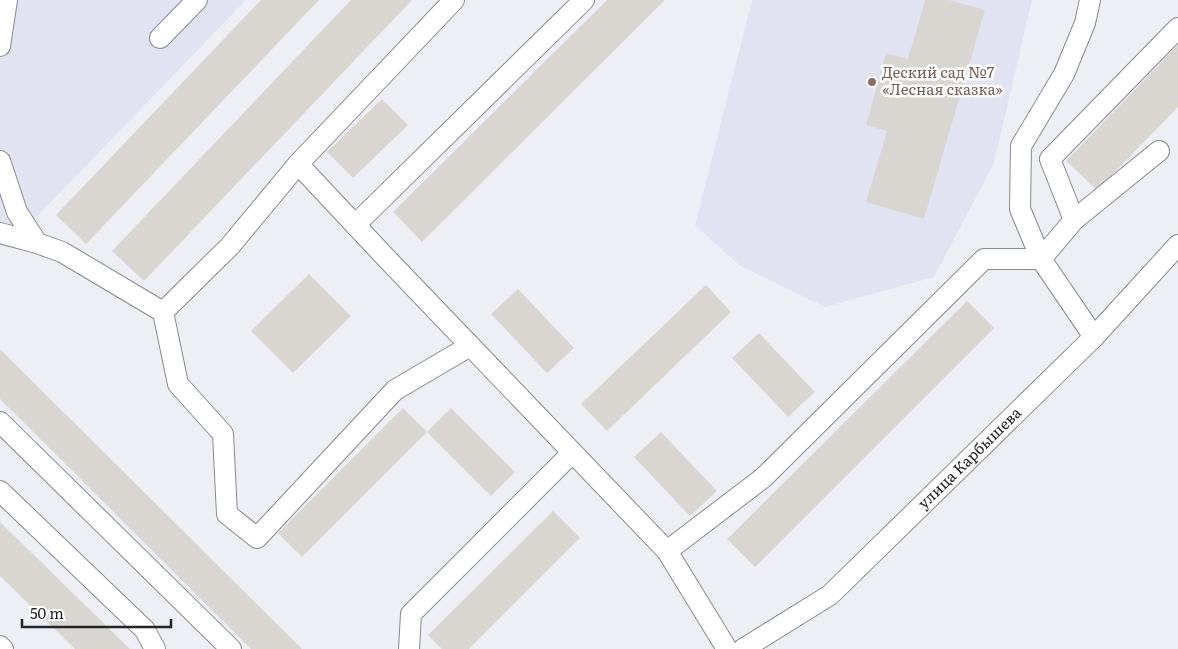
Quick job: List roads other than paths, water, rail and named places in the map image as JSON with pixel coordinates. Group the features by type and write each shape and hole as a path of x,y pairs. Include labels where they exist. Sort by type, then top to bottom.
{"street":[{"path":"0,46 7,0"},
{"path":"160,38 197,0"},
{"path":"163,312 230,246 298,164 454,0"},
{"path":"355,225 584,0"},
{"path":"1090,0 1085,23 1064,74 1021,146 1020,209 1041,259 1094,337"},
{"path":"1074,220 1050,159 1178,28"},
{"path":"667,551 763,478 984,259 1041,259 1074,220 1158,151"},
{"path":"0,161 18,212 37,243"},
{"path":"298,164 667,551 727,649"},
{"path":"0,233 62,252 163,312 178,384 223,434 227,514 258,538 395,390 470,346"},
{"name":"улица Карбышева","path":"743,649 830,595 1094,337 1178,245"},
{"path":"0,422 231,649"},
{"path":"409,649 411,614 572,452"},
{"path":"0,491 145,630 156,649"},
{"path":"0,646 3,649"}],"place":[{"name":"Деский сад №7 «Лесная сказка»","path":"872,82"}]}
